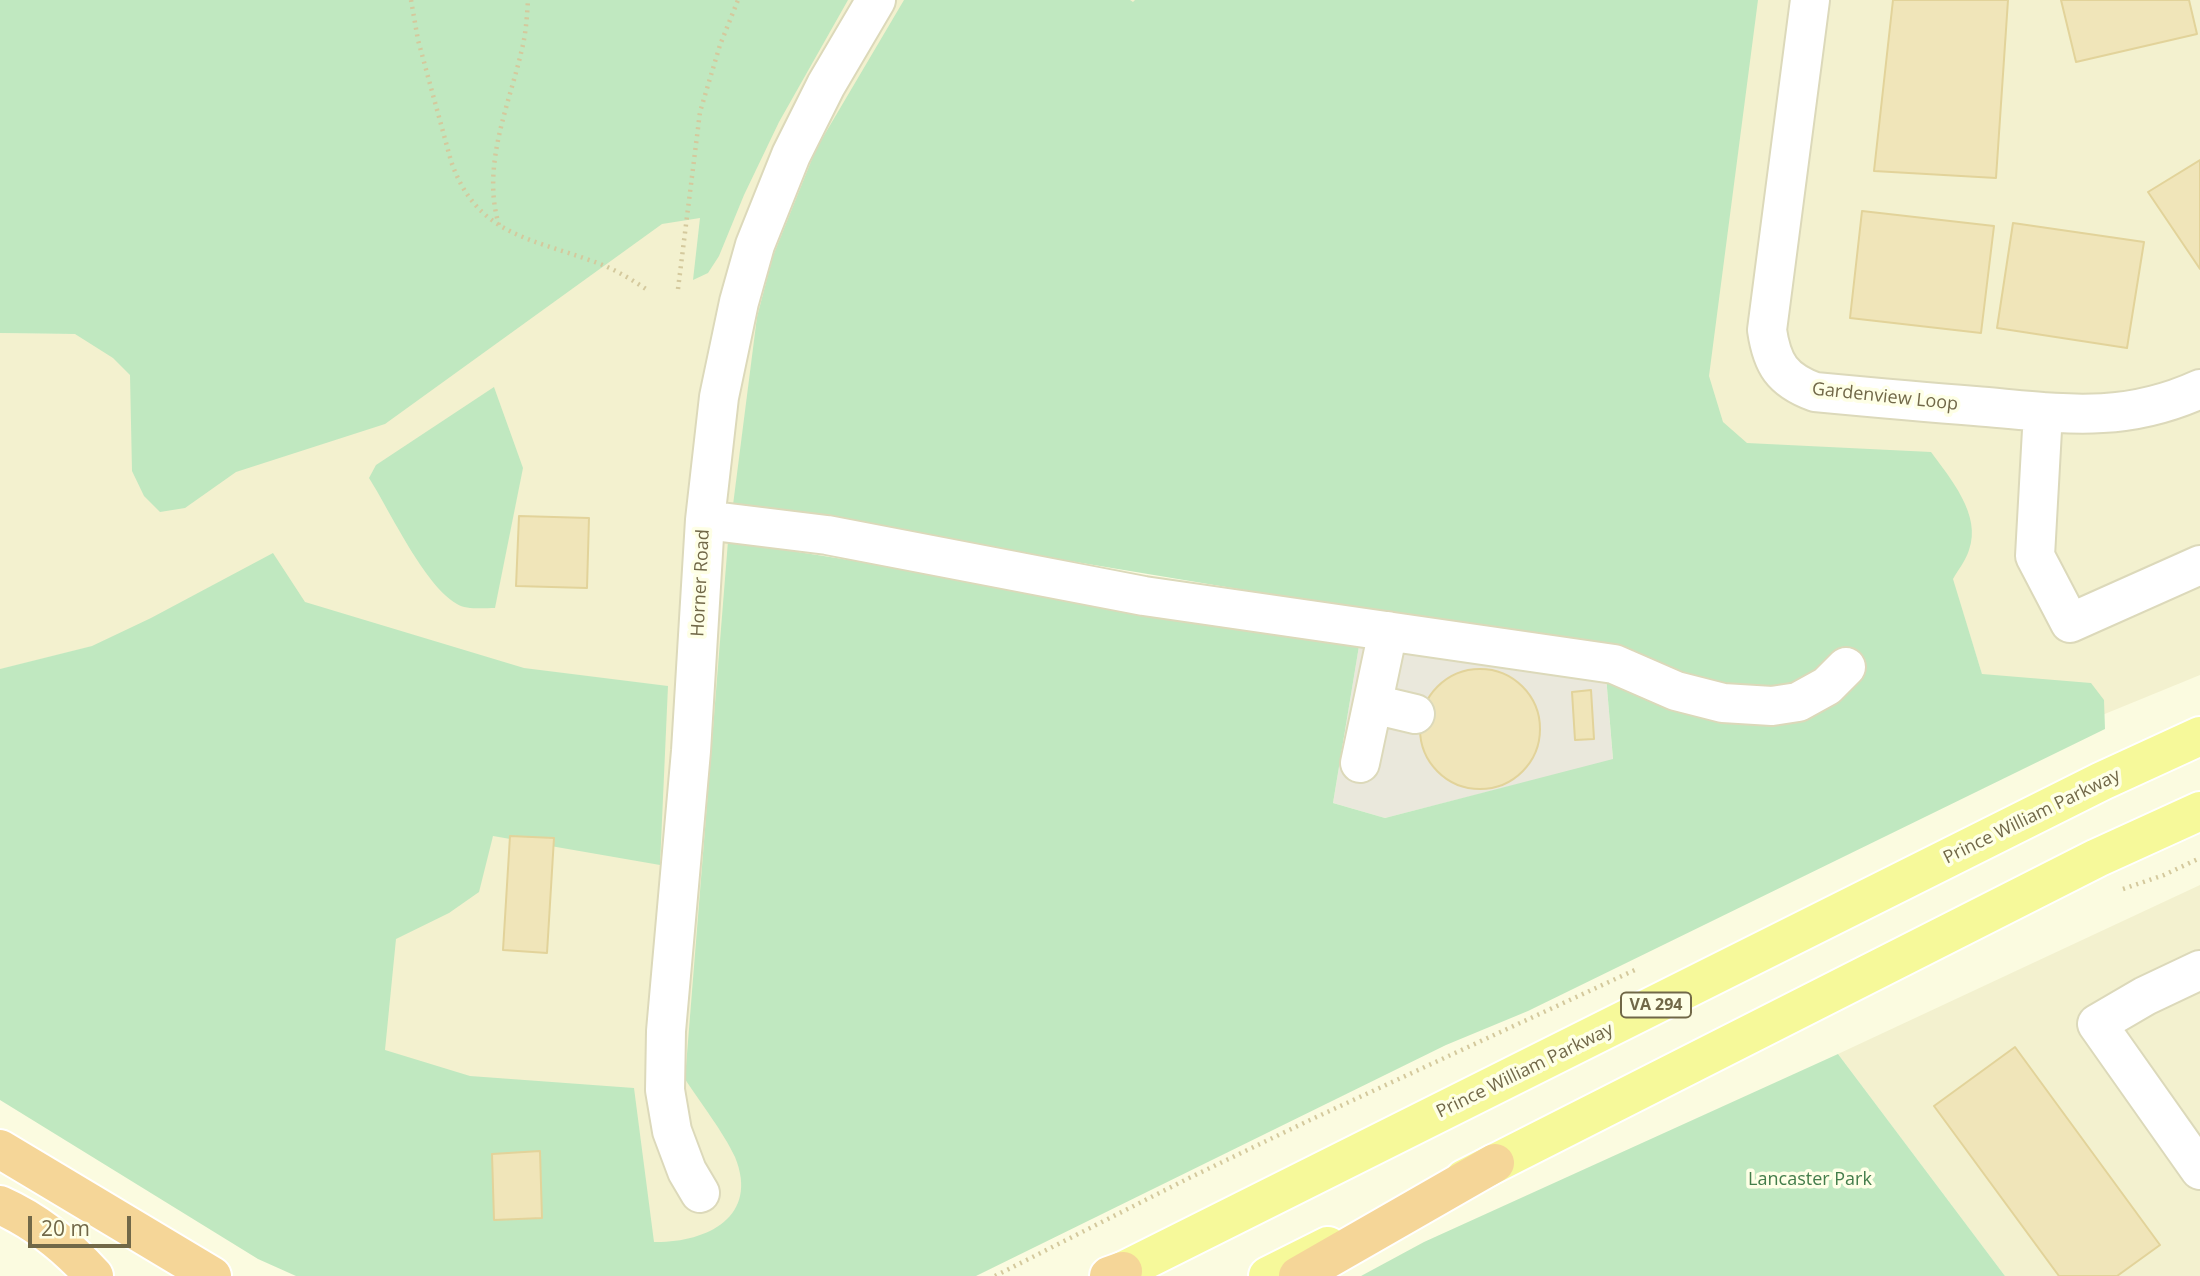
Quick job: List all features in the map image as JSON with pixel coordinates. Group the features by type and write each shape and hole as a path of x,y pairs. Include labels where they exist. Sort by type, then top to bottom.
{"highway":[{"path":"0,1149 212,1276"},
{"path":"1298,1276 1495,1163"},
{"path":"0,1205 40,1227 80,1260 94,1276"}],"main road":[{"name":"Prince William Parkway","path":"1115,1274 2102,781 2200,736"},
{"path":"1268,1276 2097,858 2200,811"}],"street":[{"name":"Horner Road","path":"700,1193 687,1171 672,1131 665,1078 666,1031 691,751 705,520 719,397 739,302 755,245 826,85 876,0"},
{"name":"Gardenview Loop","path":"1810,0 1767,330 1770,352 1781,372 1798,386 1815,392 2085,416 2196,401"},
{"path":"2043,412 2035,556 2070,623 2200,565"},
{"path":"705,520 827,535 1144,596 1614,664 1676,691 1723,702 1772,706 1798,702 1826,686 1846,667"},
{"path":"1360,763 1388,631"},
{"path":"1373,704 1415,714"},
{"path":"2200,970 2145,996 2097,1024 2200,1170"}],"path":[{"path":"411,0 418,40 457,178 468,197 499,225 524,240 606,266 649,291"},
{"path":"499,225 492,196 493,166 522,48 528,0"},
{"path":"678,289 700,112 720,45 738,0"},
{"path":"995,1276 1273,1138 1641,967"}],"shaded area":[{"path":"382,0 1161,0 733,505 786,1124 713,1276 0,952 0,333 214,335"},
{"path":"1708,0 2200,0 2200,675 2007,754 1934,521 1764,505 1666,397"},
{"path":"1360,640 1606,676 1613,760 1385,818 1333,803"},
{"path":"2200,885 2200,1276 2005,1276 1838,1054"}],"green space":[{"path":"0,0 848,0 779,122 744,195 719,256 708,273 693,280 700,218 662,224 385,424 236,472 185,508 160,512 144,496 132,471 130,375 113,358 75,334 0,333"},
{"path":"904,0 1758,0 1709,376 1723,422 1747,443 1931,452 1947,473 1968,510 1972,537 1969,550 1953,579 1982,674 2091,683 2104,700 2105,729 1528,1011 1446,1045 976,1276 296,1276 258,1259 0,1100 0,669 92,646 273,553 305,602 524,668 668,686 660,865 493,836 479,892 449,913 396,939 385,1050 470,1076 634,1088 654,1242 692,1238 709,1232 723,1223 734,1211 740,1196 741,1178 735,1157 685,1079 728,541 1360,640 1333,803 1385,818 1613,759 1606,676 1623,653 733,505 757,317 773,256 816,149"},
{"path":"494,387 523,468 495,608 470,608 457,604 432,581 408,546 369,478 376,465"},
{"name":"Lancaster Park","path":"1838,1054 2005,1276 1361,1276 1424,1242"}],"building":[{"path":"1893,0 2008,0 1996,178 1874,171"},
{"path":"2061,0 2189,0 2197,34 2076,62"},
{"path":"2200,160 2200,269 2148,192"},
{"path":"1862,211 1994,226 1981,333 1850,318"},
{"path":"2013,223 2144,242 2127,348 1997,328"},
{"path":"519,516 589,518 587,588 516,586"},
{"path":"1480,669 1503,674 1522,687 1535,706 1540,729 1535,752 1522,771 1503,784 1480,789 1457,784 1438,771 1425,752 1420,729 1425,706 1438,687 1457,674"},
{"path":"1591,690 1594,739 1575,740 1572,692"},
{"path":"510,836 554,838 547,953 503,950"},
{"path":"2015,1047 2160,1245 2117,1276 2059,1276 1934,1106"},
{"path":"540,1151 542,1218 494,1220 492,1154"}]}
